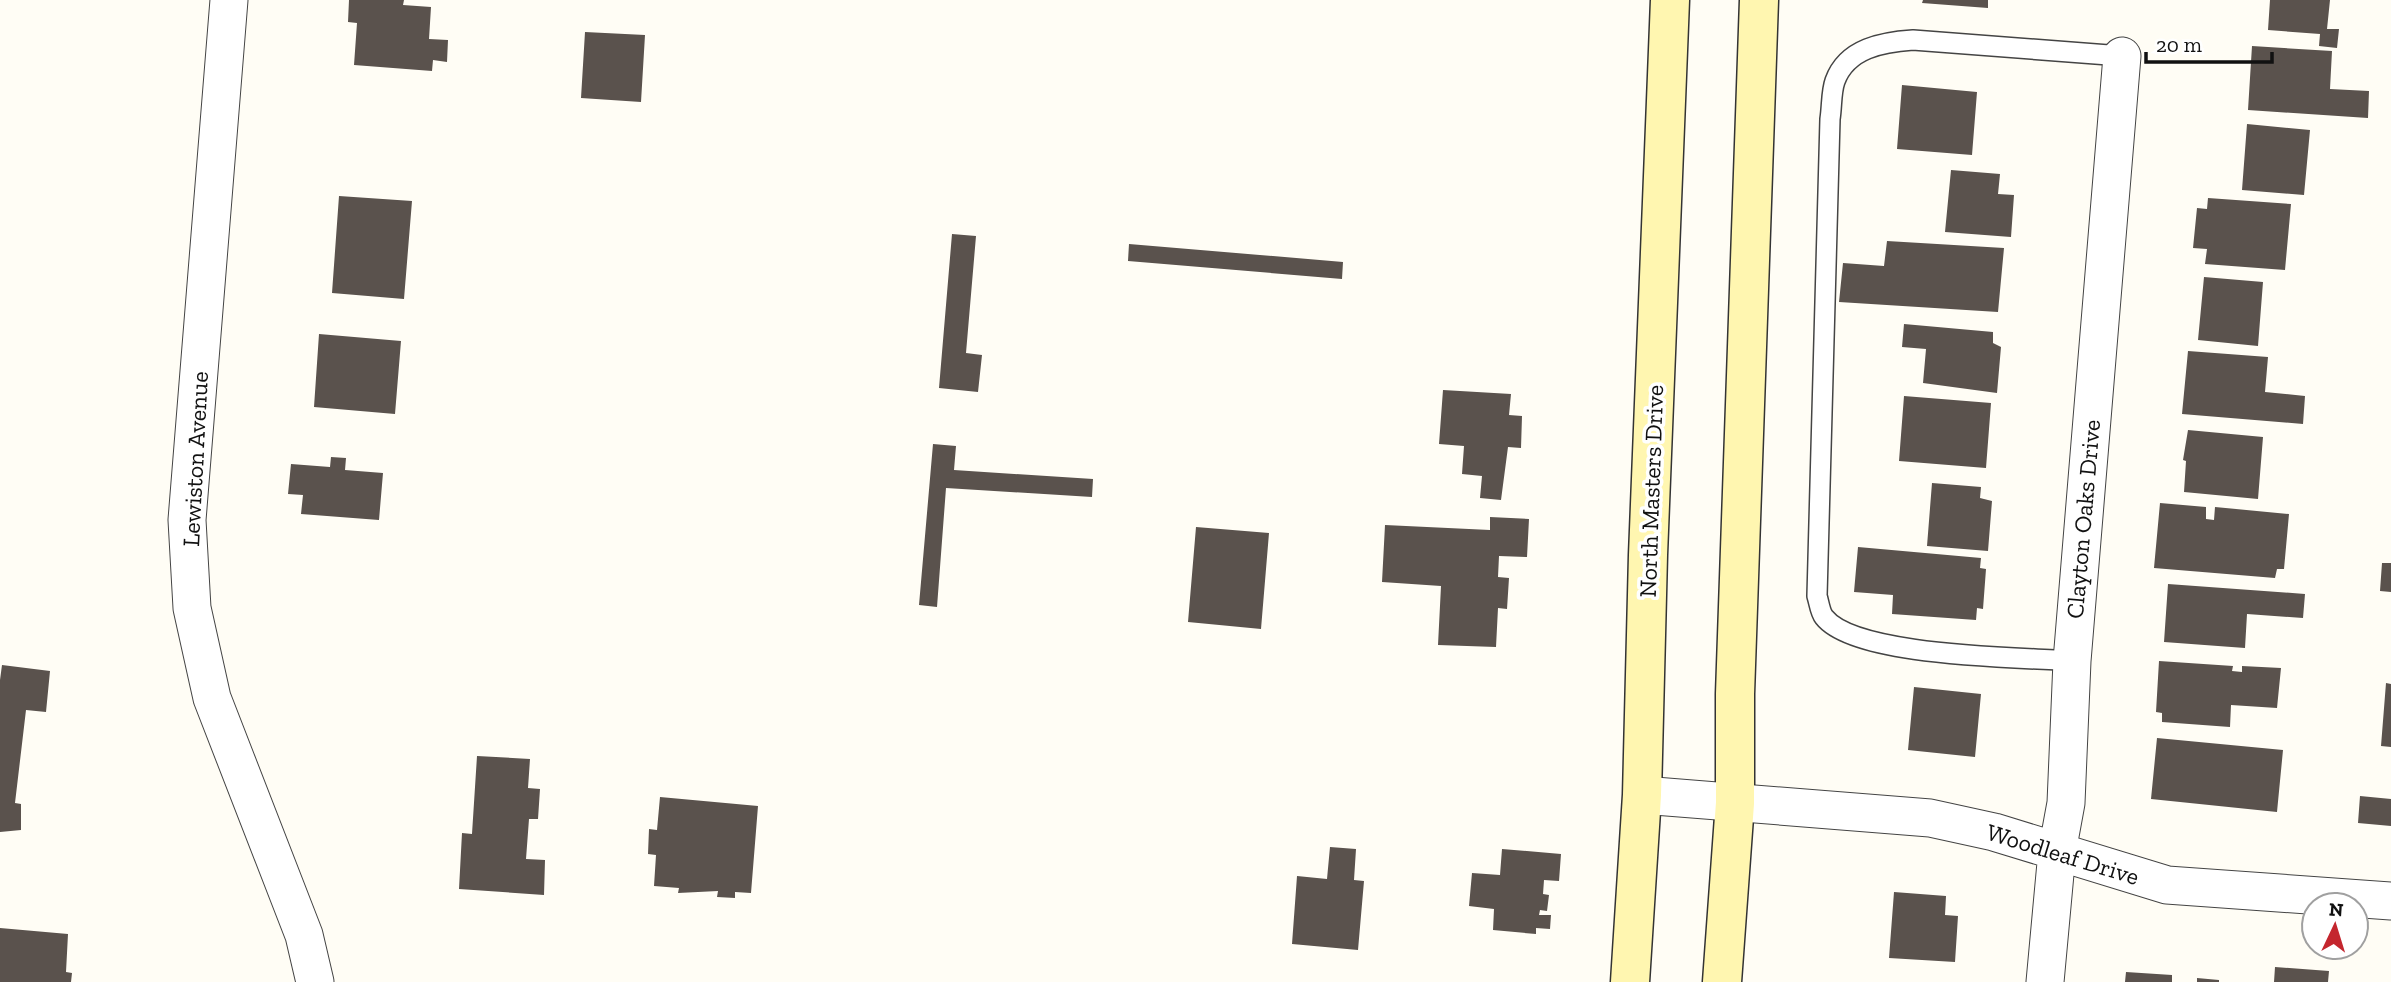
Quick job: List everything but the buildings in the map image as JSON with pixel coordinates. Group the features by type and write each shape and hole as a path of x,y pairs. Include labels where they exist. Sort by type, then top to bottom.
{"main road":[{"name":"North Masters Drive","path":"1630,982 1642,795 1648,555 1670,0"},
{"path":"1722,982 1735,803 1735,694 1759,0"}],"street":[{"name":"Lewiston Avenue","path":"229,0 187,520 192,608 212,698 304,935 315,982"},
{"name":"Clayton Oaks Drive","path":"2045,982 2057,852 2066,803 2072,661 2122,56"},
{"name":"Woodleaf Drive","path":"1642,795 1930,818 1994,832 2167,885 2391,901"}],"lane":[{"path":"2072,661 1909,649 1847,634 1824,617 1816,596 1830,119 1835,82 1844,65 1862,50 1882,42 1913,40 2122,56"}]}
